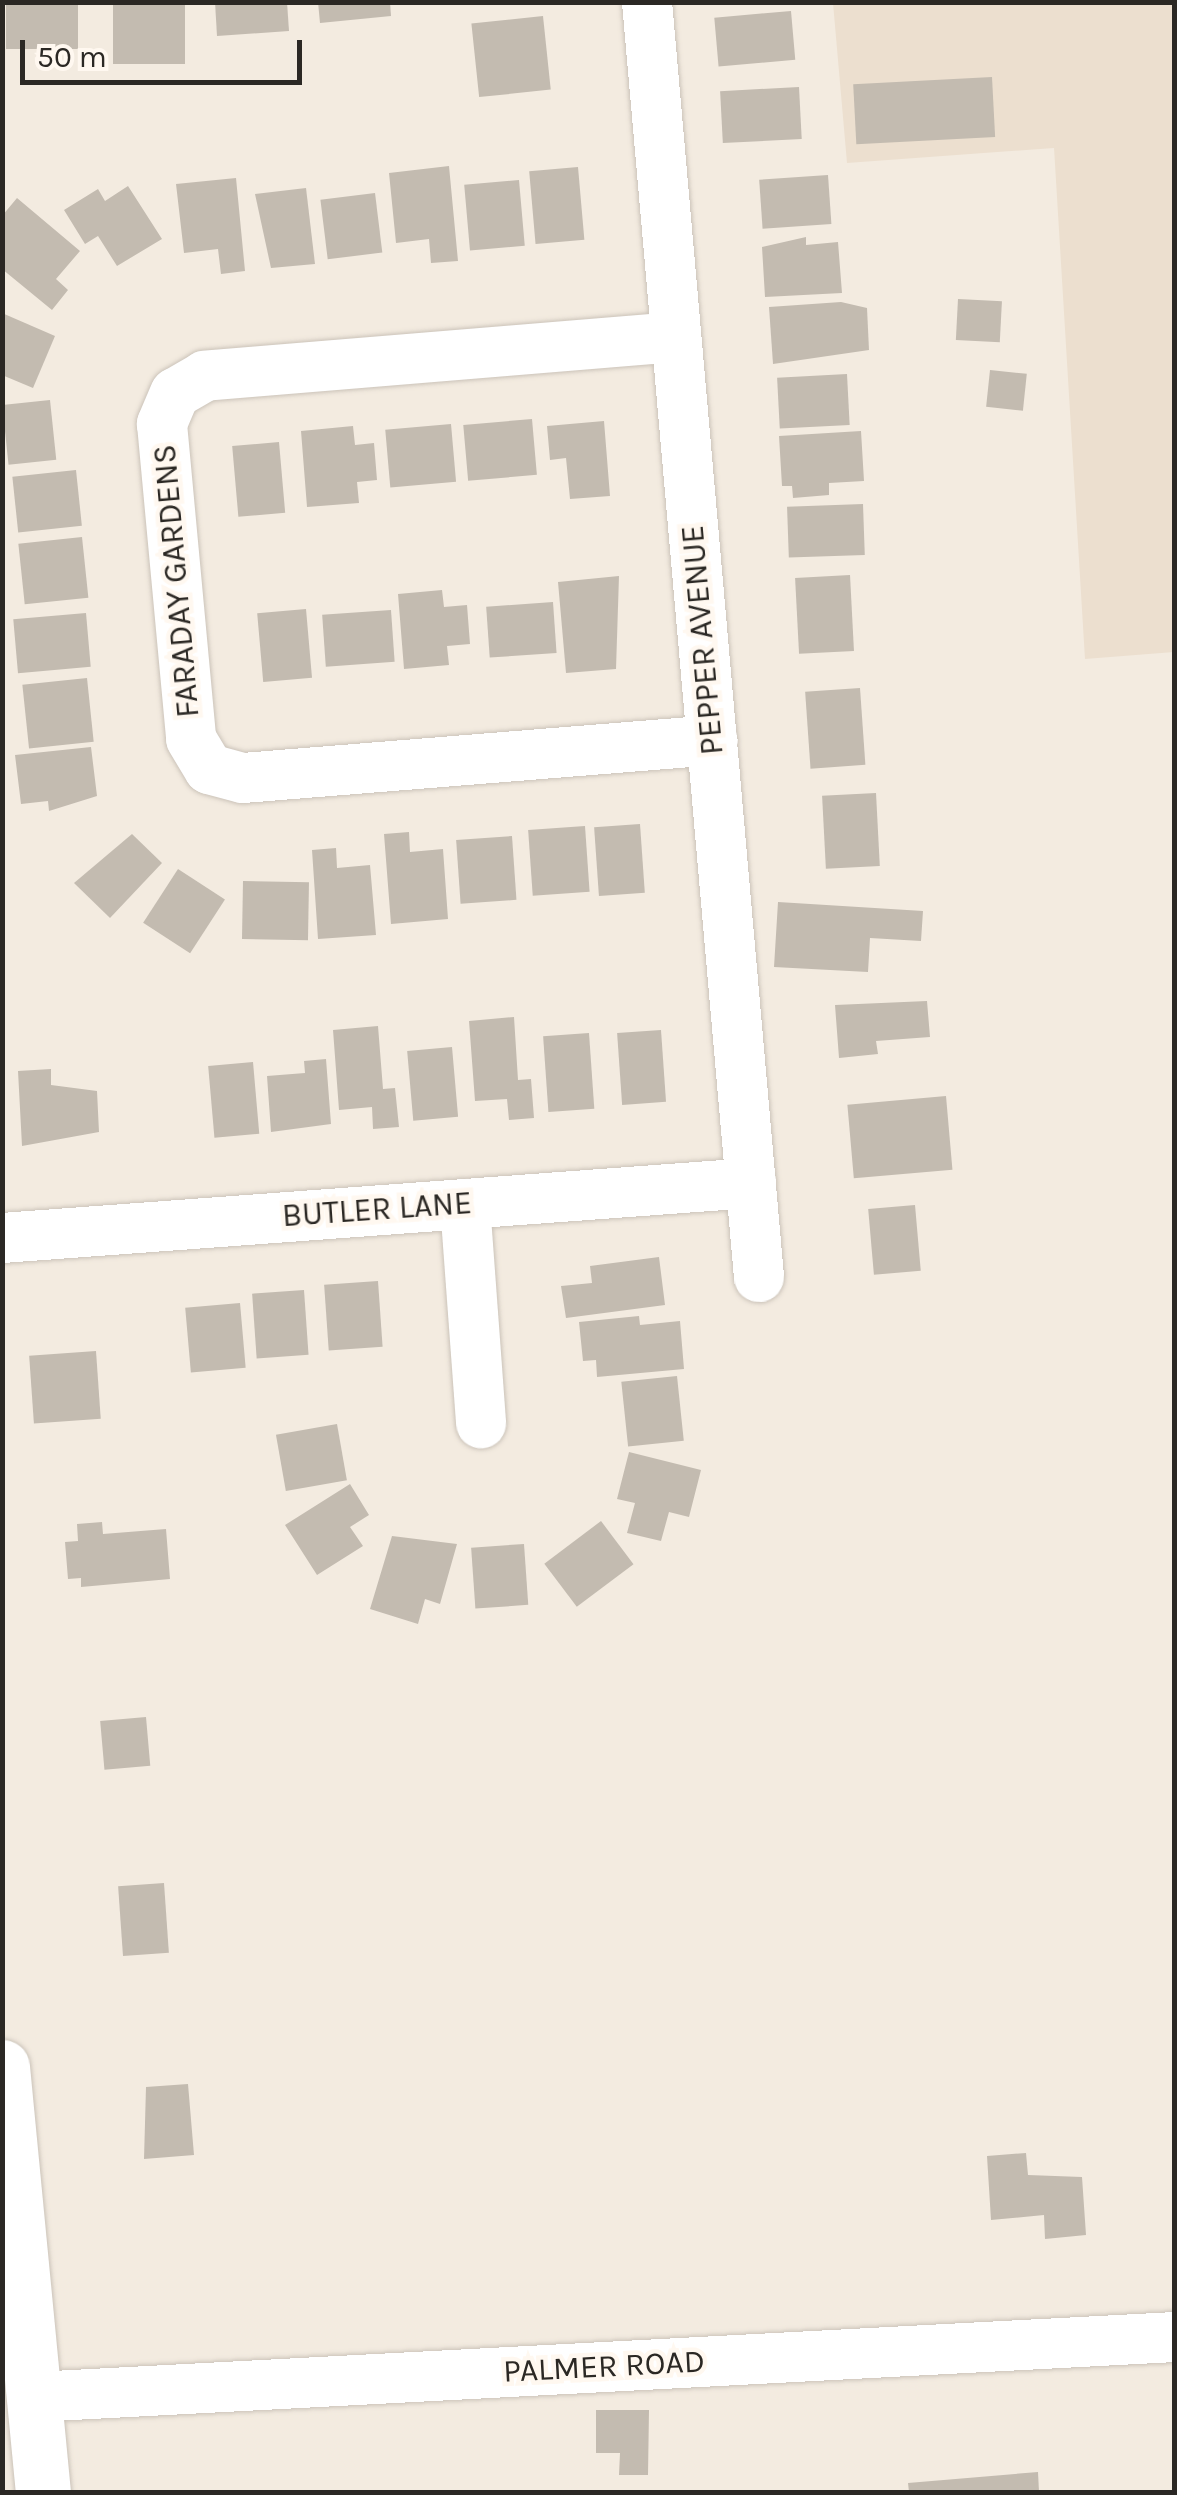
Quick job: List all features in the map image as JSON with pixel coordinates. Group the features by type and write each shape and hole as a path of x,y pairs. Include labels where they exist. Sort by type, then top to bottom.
{"main road":[{"path":"2,2067 44,2492"}],"street":[{"name":"PEPPER AVENUE","path":"647,2 760,1277"},
{"name":"FARADAY GARDENS","path":"676,337 205,376 175,393 162,424 191,739 208,769 243,778 712,740"},
{"name":"BUTLER LANE","path":"2,1238 751,1183"},
{"path":"465,1204 480,1424"},
{"name":"PALMER ROAD","path":"34,2397 1174,2336"}],"shaded area":[{"path":"833,3 1174,3 1174,652 1085,659 1054,148 847,163"}],"building":[{"path":"6,2 78,2 78,49 6,49"},
{"path":"113,2 185,2 185,64 113,64"},
{"path":"215,2 287,2 289,31 217,36"},
{"path":"318,2 390,2 391,16 320,23"},
{"path":"791,11 795,60 719,67 714,18"},
{"path":"543,16 551,90 479,97 471,24"},
{"path":"992,77 995,137 856,144 853,84"},
{"path":"799,87 802,139 723,143 720,91"},
{"path":"449,166 458,261 431,263 429,239 396,243 389,173"},
{"path":"578,167 584,240 536,244 529,171"},
{"path":"828,175 831,224 763,229 759,180"},
{"path":"236,178 245,271 221,274 218,249 184,253 176,184"},
{"path":"519,180 525,246 470,251 464,185"},
{"path":"128,186 162,239 117,266 98,236 85,244 64,210 98,189 105,201"},
{"path":"306,188 315,264 271,268 255,194"},
{"path":"375,193 382,253 328,259 320,200"},
{"path":"17,198 80,251 56,279 68,290 52,310 2,269 2,216"},
{"path":"806,237 806,245 838,242 842,293 765,297 762,247"},
{"path":"958,299 1002,301 1000,342 956,340"},
{"path":"841,302 867,308 869,350 773,364 769,307"},
{"path":"2,313 55,336 33,388 2,375"},
{"path":"990,370 1027,374 1023,411 986,407"},
{"path":"847,374 850,425 780,429 777,378"},
{"path":"50,400 56,460 9,465 2,405"},
{"path":"532,419 537,475 468,481 463,425"},
{"path":"604,421 610,496 570,499 566,458 550,460 547,426"},
{"path":"451,424 456,482 390,488 385,430"},
{"path":"353,426 355,445 374,443 377,480 357,482 359,503 307,507 301,431"},
{"path":"861,431 864,481 829,483 829,495 793,498 792,486 782,486 779,436"},
{"path":"279,442 285,513 238,517 232,446"},
{"path":"76,470 82,526 18,532 12,477"},
{"path":"863,504 865,555 789,558 787,507"},
{"path":"82,537 88,598 25,604 18,544"},
{"path":"850,575 854,651 799,654 795,578"},
{"path":"619,576 616,669 566,673 558,582"},
{"path":"442,590 444,607 467,605 470,644 447,646 449,665 404,669 398,594"},
{"path":"553,602 557,653 490,658 486,607"},
{"path":"306,609 312,678 263,682 257,613"},
{"path":"391,610 395,662 326,667 322,615"},
{"path":"86,613 91,667 18,673 13,619"},
{"path":"87,678 94,742 29,748 22,685"},
{"path":"860,688 865,765 811,769 805,692"},
{"path":"91,747 97,796 49,811 48,801 21,804 15,755"},
{"path":"876,793 880,866 826,869 822,796"},
{"path":"640,824 645,893 599,896 594,827"},
{"path":"585,826 590,892 533,896 528,830"},
{"path":"409,832 410,852 443,849 448,919 391,924 384,834"},
{"path":"132,834 162,863 110,918 74,883"},
{"path":"512,836 516,900 461,904 456,840"},
{"path":"336,848 337,868 370,865 376,935 318,939 312,850"},
{"path":"178,869 225,899 190,953 143,923"},
{"path":"243,881 309,882 308,940 242,939"},
{"path":"778,902 923,911 921,941 870,938 868,972 774,967"},
{"path":"927,1001 930,1037 876,1041 878,1054 839,1058 835,1005"},
{"path":"514,1017 518,1080 531,1079 534,1118 509,1120 507,1099 475,1101 469,1021"},
{"path":"378,1026 383,1089 395,1088 399,1127 373,1129 372,1107 339,1110 333,1030"},
{"path":"661,1030 666,1102 622,1105 617,1033"},
{"path":"589,1033 594,1109 548,1112 543,1036"},
{"path":"452,1047 458,1117 413,1121 407,1051"},
{"path":"326,1059 331,1124 271,1132 267,1076 305,1073 304,1061"},
{"path":"253,1062 259,1134 214,1138 208,1066"},
{"path":"51,1069 51,1085 97,1091 99,1132 22,1146 18,1071"},
{"path":"946,1096 952,1170 854,1178 847,1105"},
{"path":"915,1205 921,1271 874,1275 868,1209"},
{"path":"659,1257 665,1305 566,1318 561,1286 592,1283 590,1266"},
{"path":"378,1281 383,1347 329,1351 324,1285"},
{"path":"304,1290 309,1355 257,1358 252,1294"},
{"path":"240,1303 246,1368 191,1373 185,1308"},
{"path":"639,1316 640,1325 680,1321 684,1369 597,1377 596,1360 583,1361 579,1322"},
{"path":"96,1351 101,1419 34,1424 29,1356"},
{"path":"677,1376 684,1441 628,1446 621,1382"},
{"path":"337,1424 347,1480 286,1491 276,1435"},
{"path":"629,1452 701,1470 689,1517 669,1512 661,1541 627,1533 635,1503 617,1499"},
{"path":"350,1484 369,1515 350,1527 363,1546 317,1575 285,1525"},
{"path":"601,1521 633,1564 577,1607 544,1564"},
{"path":"102,1522 103,1534 166,1529 170,1579 81,1587 81,1578 68,1579 65,1542 78,1541 77,1524"},
{"path":"392,1536 457,1544 440,1604 425,1599 418,1624 370,1609"},
{"path":"524,1544 528,1605 475,1609 471,1548"},
{"path":"146,1717 150,1766 104,1770 100,1721"},
{"path":"164,1883 169,1953 123,1956 118,1886"},
{"path":"188,2084 194,2155 144,2159 146,2087"},
{"path":"1026,2153 1028,2175 1082,2177 1086,2235 1045,2239 1044,2215 991,2220 987,2156"},
{"path":"596,2410 649,2410 648,2475 619,2475 620,2453 596,2453"},
{"path":"1038,2472 1039,2492 909,2492 908,2483"}]}
